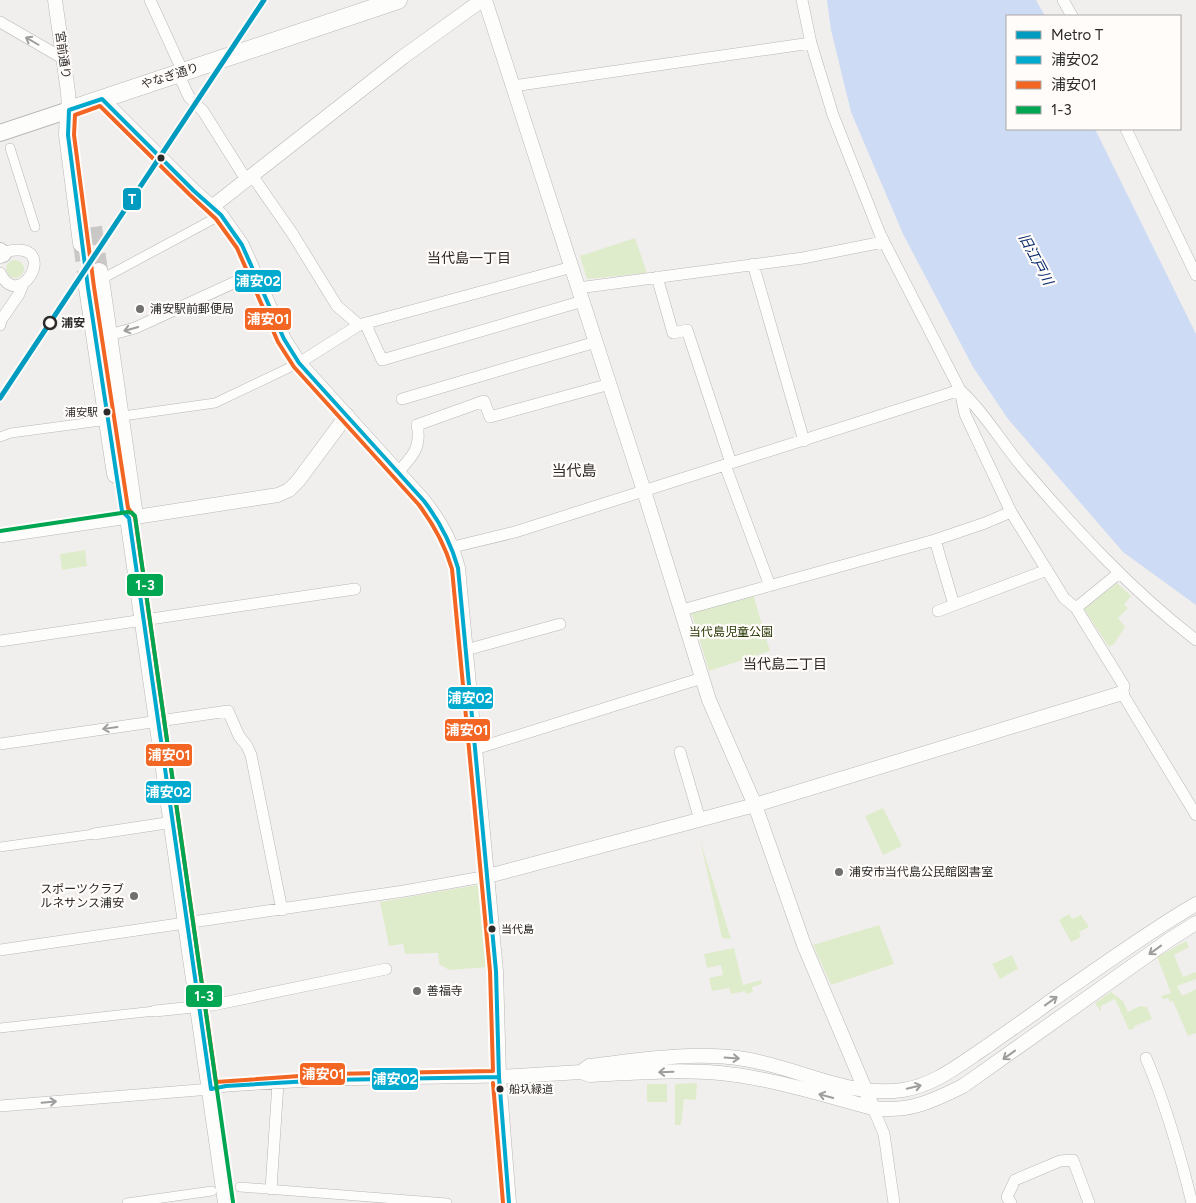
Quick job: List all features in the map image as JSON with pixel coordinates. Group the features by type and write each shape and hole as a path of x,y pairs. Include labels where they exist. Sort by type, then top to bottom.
{"main road":[{"name":"やなぎ通り","path":"0,134 398,0"},
{"path":"69,110 80,132 93,227"},
{"path":"69,110 68,135 82,243"},
{"path":"96,280 109,335 134,509 130,518 227,1203"},
{"path":"96,280 122,510 130,518"}],"street":[{"name":"宮前通り","path":"55,0 69,110"},
{"path":"150,0 181,72 189,97 203,111 250,179 292,233 337,306 362,324 382,360 581,294 657,277 803,258 883,242"},
{"path":"96,280 217,210 250,179 404,57 484,0 610,384 709,700 755,805 804,946 884,1134 894,1203"},
{"path":"802,0 811,43 833,115 883,242 960,390 965,414 1011,512 1064,598 1076,608 1124,686 1122,693 1196,816"},
{"path":"1063,0 1071,15"},
{"path":"0,22 64,60"},
{"path":"513,86 811,43"},
{"path":"102,99 194,191 217,210 242,245 284,339 299,363 424,500 441,523 453,547 458,568 488,876 496,971 499,1076 509,1203"},
{"path":"1126,130 1196,275"},
{"path":"10,148 35,227"},
{"path":"0,325 1,320 35,267 33,258 27,252 10,250 1,254"},
{"path":"753,264 804,441"},
{"path":"130,415 215,403 299,363 362,324 572,268"},
{"path":"0,273 3,280 9,284 18,286 23,284"},
{"path":"109,335 135,328 255,273"},
{"path":"657,277 672,333 687,330 728,464 770,586"},
{"path":"402,399 596,342"},
{"path":"398,472 414,456 420,436 417,426 484,401 490,417 610,384"},
{"path":"453,547 515,532 960,390"},
{"path":"960,390 975,404 1021,466 1069,521 1162,614 1196,640"},
{"path":"0,537 278,495 289,490 298,482 346,415"},
{"path":"0,437 11,433 101,420"},
{"path":"682,610 935,540 1011,512"},
{"path":"935,540 954,605"},
{"path":"938,611 1046,570"},
{"path":"1076,608 1119,573"},
{"path":"0,641 354,589"},
{"path":"466,650 560,624"},
{"path":"475,749 702,678"},
{"path":"0,950 404,892 488,876 755,805 1122,693"},
{"path":"0,744 228,711 239,736 251,755 282,910"},
{"path":"680,752 700,820"},
{"path":"0,847 173,822"},
{"path":"581,1072 589,1066 668,1058 733,1058 760,1062 835,1085 866,1090 903,1090 922,1085 940,1078 1114,957 1196,904"},
{"path":"0,1106 211,1089 226,1086 328,1080 581,1072 590,1076 678,1071 722,1074 771,1081 873,1108 888,1110 913,1107 941,1097 963,1086 1169,940 1196,923"},
{"path":"0,1028 200,1006 386,969"},
{"path":"1146,1058 1158,1087 1180,1156 1192,1203"},
{"path":"271,1190 278,1083"},
{"path":"1011,1203 1007,1197 1015,1180 1060,1161 1073,1160 1089,1203"},
{"path":"240,1187 447,1203"},
{"path":"127,1203 212,1191"}],"green space":[{"path":"635,238 647,273 587,279 580,256"},
{"path":"15,260 21,263 24,269 21,275 15,278 9,275 6,269 9,263"},
{"path":"85,550 87,566 62,570 60,554"},
{"path":"1117,583 1131,596 1124,605 1128,608 1118,618 1125,627 1114,644 1109,647 1084,609"},
{"name":"当代島児童公園","path":"753,594 770,651 709,671 691,612"},
{"path":"883,808 902,846 883,855 865,816"},
{"path":"700,840 731,939 722,938"},
{"path":"477,885 483,890 488,967 449,970 439,964 438,953 405,954 403,944 389,946 380,902"},
{"path":"1069,914 1072,919 1081,915 1089,927 1079,932 1081,937 1071,942 1059,920"},
{"path":"879,925 894,964 831,985 813,945"},
{"path":"1186,941 1189,947 1174,955 1183,977 1196,972 1196,979 1177,986 1182,996 1196,989 1196,1033 1188,1036 1173,1001 1170,1002 1168,998 1163,999 1161,996 1171,993 1157,957"},
{"path":"734,948 743,985 761,980 762,984 752,987 753,992 746,994 745,991 731,994 729,988 712,991 709,978 723,975 721,965 707,968 704,954"},
{"path":"1012,955 1018,969 1000,979 992,964"},
{"path":"1111,992 1123,1001 1128,1012 1140,1006 1147,1007 1152,1019 1129,1030 1115,999 1101,1006 1101,1012 1095,1003"},
{"path":"697,1083 696,1100 684,1099 681,1125 675,1125 675,1084"},
{"path":"647,1084 667,1084 667,1102 647,1102"}],"water":[{"name":"旧江戸川","path":"827,0 1036,0 1044,15 1006,15 1006,130 1095,130 1196,334 1196,605 1123,552 1008,419 973,367 903,234 851,112 831,30"}],"tunnel":[{"path":"93,227 99,272"},
{"path":"82,243 88,288"}],"metro line":[{"name":"T","path":"0,398 264,0"}],"transit line":[{"name":"浦安02","path":"102,99 194,191 221,215 242,245 284,339 299,363 424,501 440,525 452,550 458,568 496,971 499,1077 328,1080 226,1086 211,1089 129,518 122,511 88,288 68,135 69,110 102,99"},
{"name":"浦安01","path":"100,106 216,219 237,248 278,342 294,367 419,505 434,528 446,552 452,569 490,971 493,1071 328,1074 216,1082 135,517 128,508 94,287 74,135 75,115 100,106"},
{"name":"1-3","path":"0,531 128,512 135,516 233,1202"},
{"name":"浦安02","path":"499,1077 509,1203"},
{"name":"浦安01","path":"493,1083 503,1203"}],"place":[{"name":"浦安駅前郵便局","path":"140,309"},
{"name":"浦安","path":"50,323"},
{"name":"浦安駅","path":"107,412"},
{"name":"浦安市当代島公民館図書室","path":"839,872"},
{"name":"スポーツクラブ ルネサンス浦安","path":"134,896"},
{"name":"当代島","path":"492,929"},
{"name":"善福寺","path":"417,991"},
{"name":"船圦緑道","path":"500,1089"}],"district":[{"name":"当代島一丁目","path":"469,258"},
{"name":"当代島","path":"574,471"},
{"name":"当代島二丁目","path":"785,664"}]}
